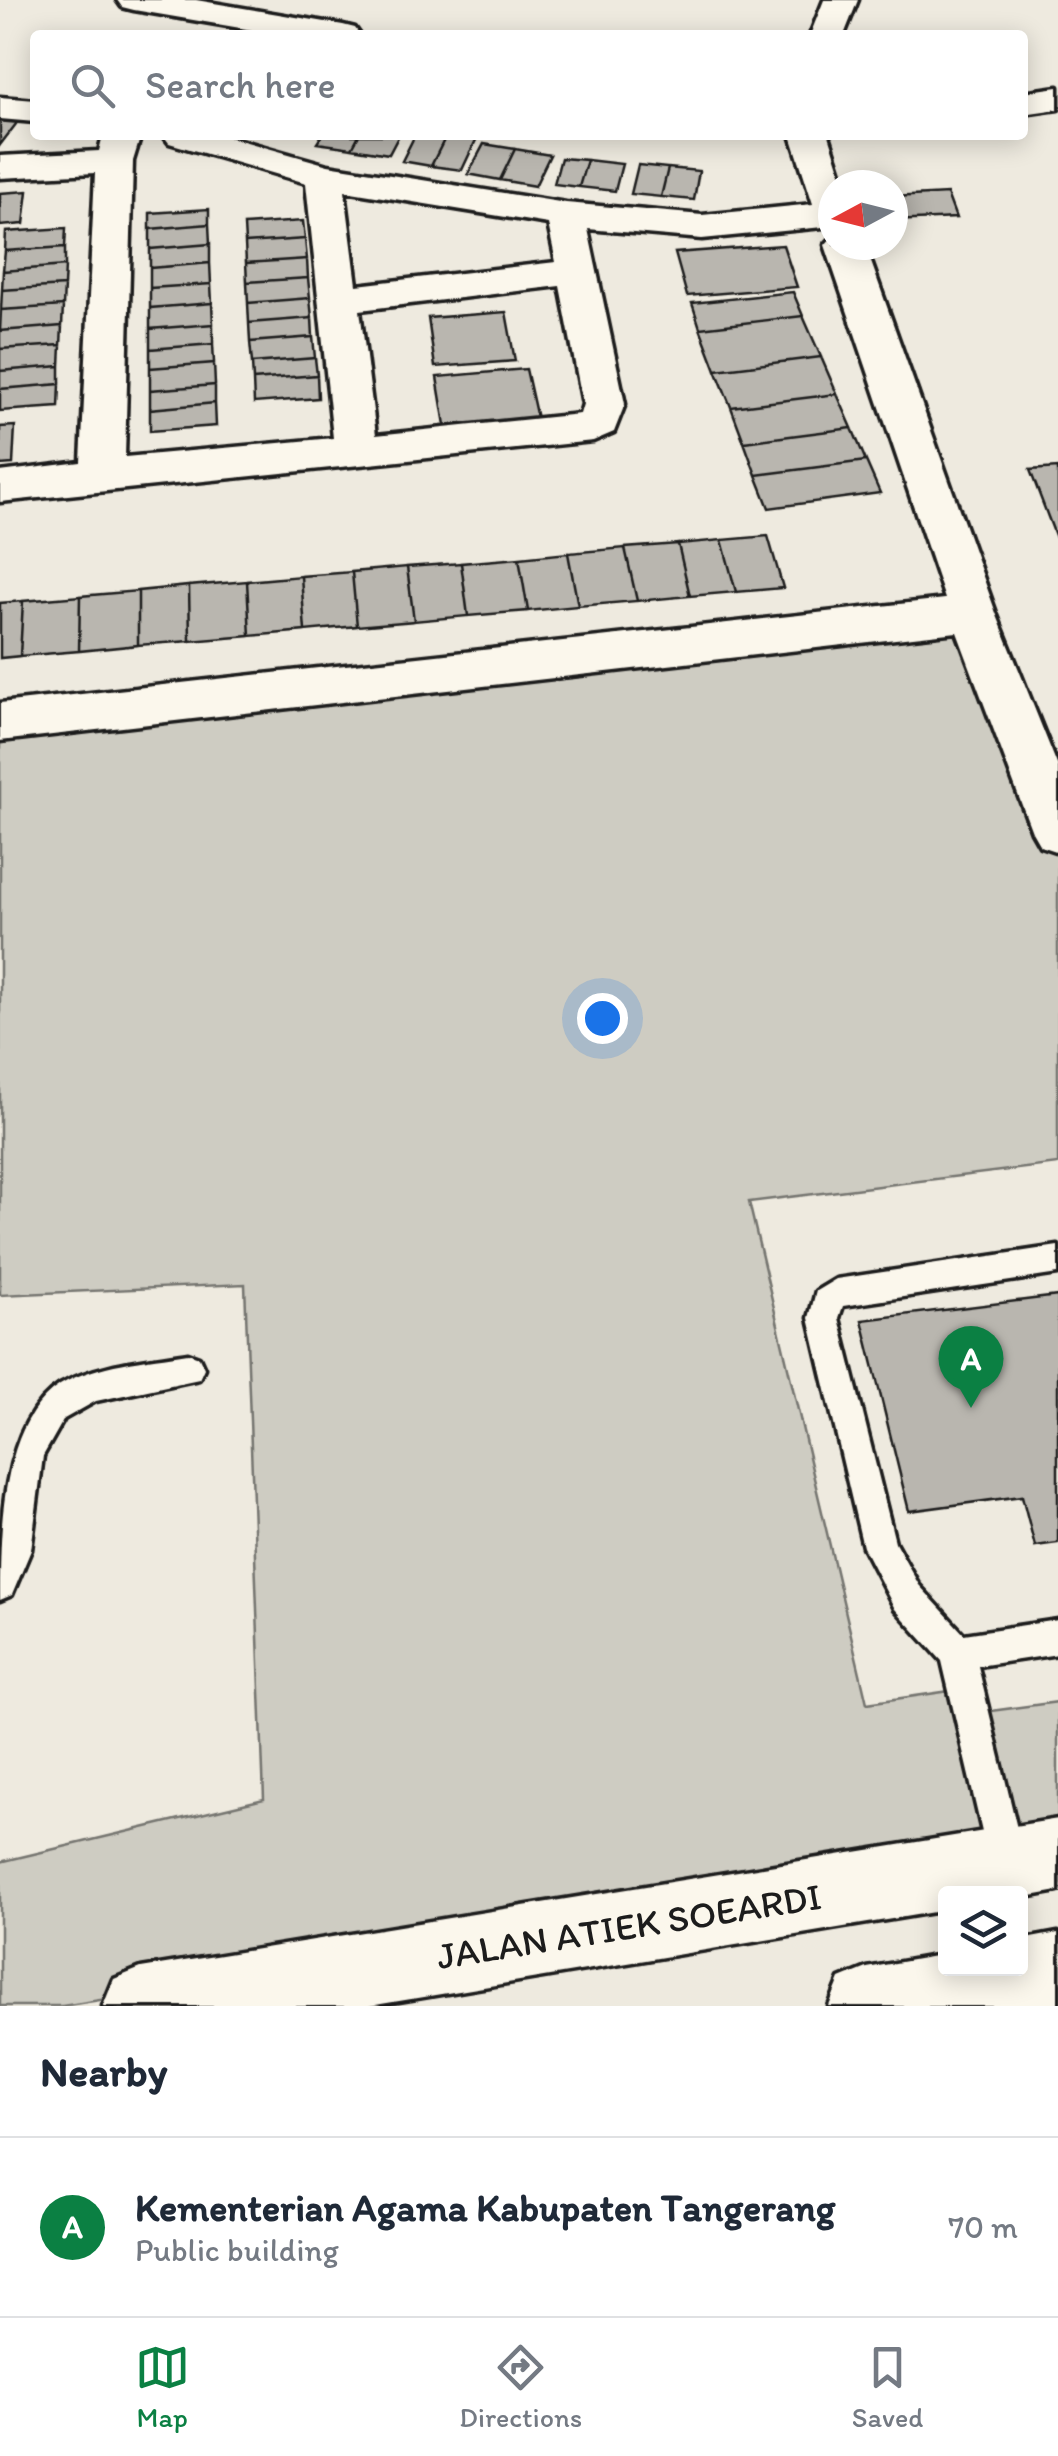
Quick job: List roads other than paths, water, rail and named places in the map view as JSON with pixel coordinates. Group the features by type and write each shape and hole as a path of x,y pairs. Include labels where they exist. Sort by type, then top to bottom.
{"street":[{"path":"829,30 841,0"},
{"path":"150,12 301,30"},
{"path":"1028,102 1058,98"},
{"path":"0,108 30,111"},
{"path":"199,140 324,176 566,215 702,227 818,214"},
{"path":"811,140 820,170"},
{"path":"0,167 118,148 102,474"},
{"path":"324,176 356,452"},
{"path":"0,487 102,474 578,431 599,422 604,404 566,215"},
{"path":"851,260 972,613 1041,748 1058,832"},
{"path":"337,300 576,272"},
{"path":"0,722 972,613"},
{"name":"JALAN ATIEK SOEARDI","path":"141,2006 1033,1859"},
{"path":"870,2006 1058,1971"}],"lane":[{"path":"1033,1859 958,1652 908,1597 880,1546 824,1318 827,1301 836,1293 1058,1260"},
{"path":"0,1582 16,1557 24,1454 46,1412 80,1389 188,1368"},
{"path":"958,1652 1058,1637"}],"place":[{"name":"Kementerian Agama Kabupaten Tangerang","path":"971,1408"}]}
